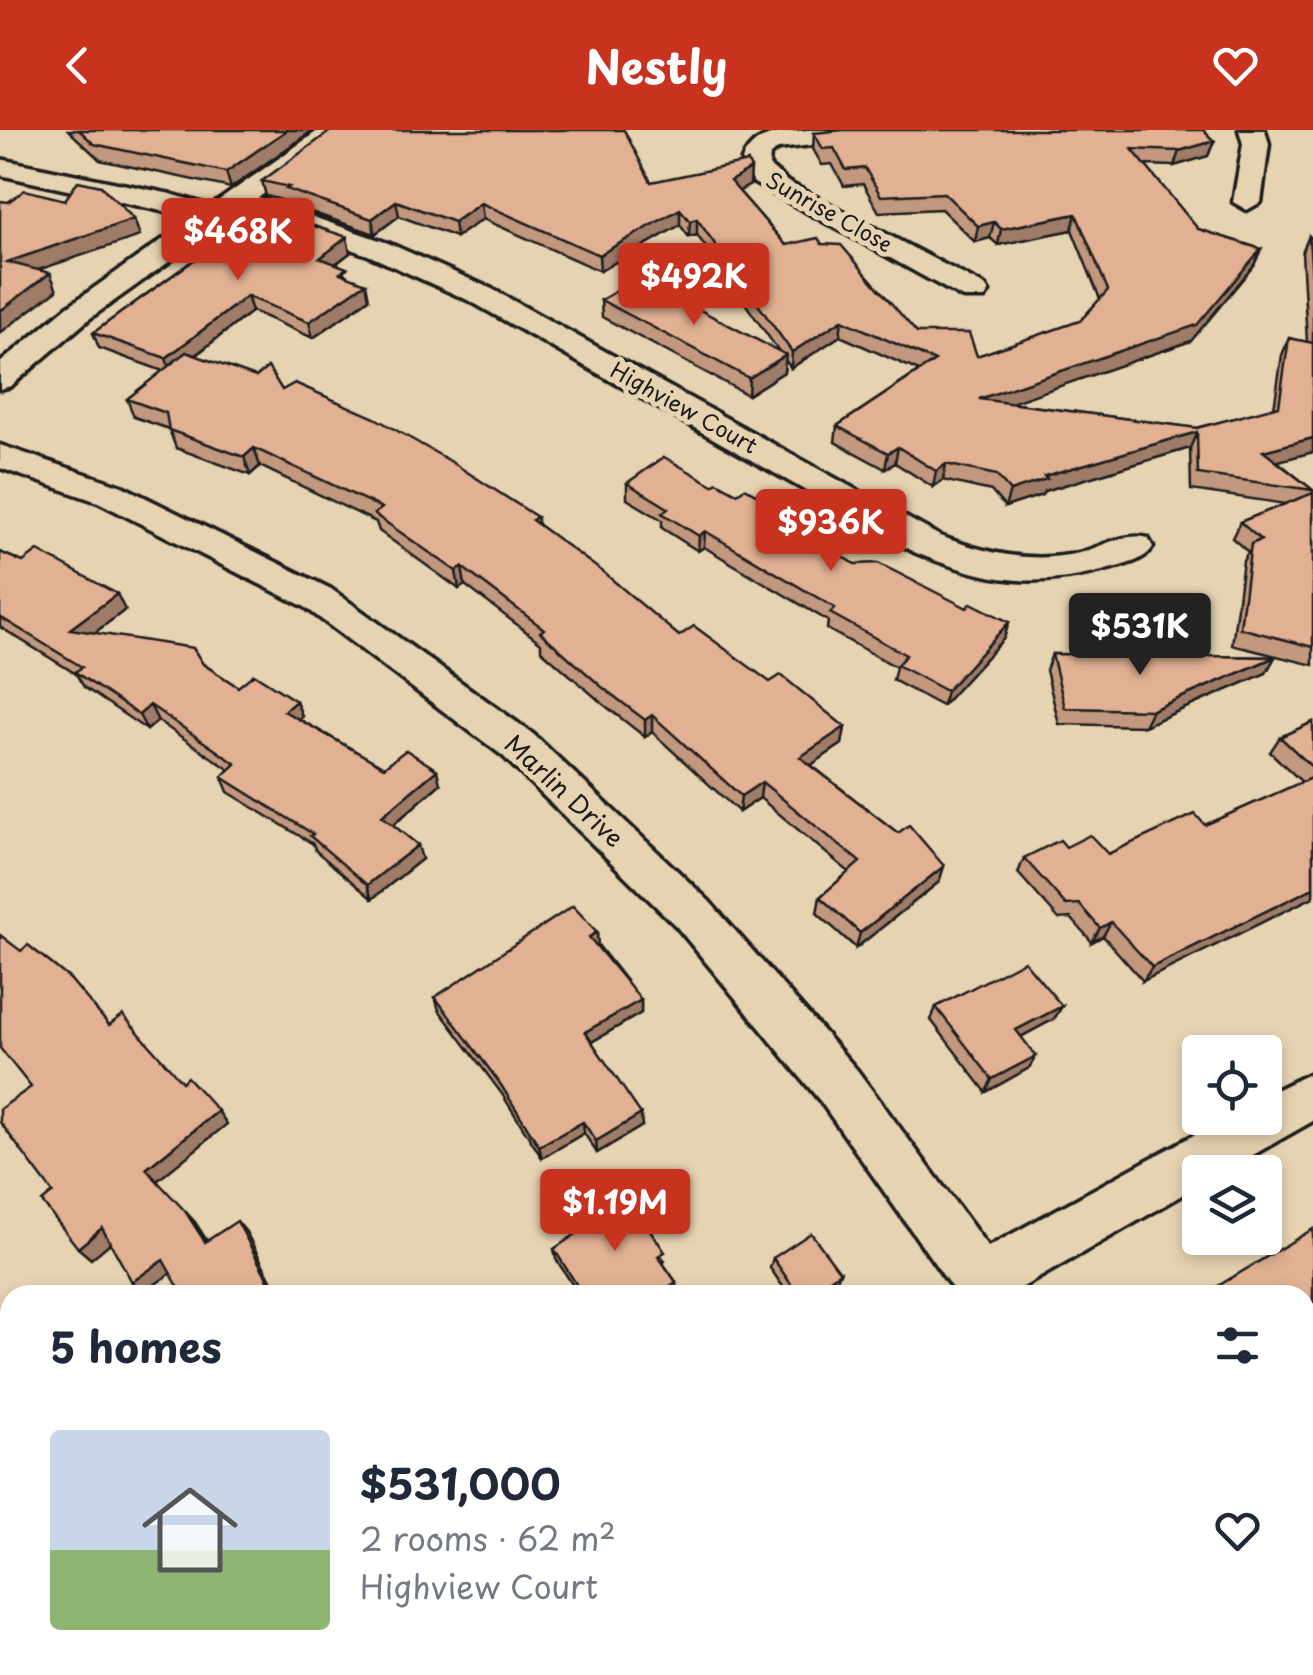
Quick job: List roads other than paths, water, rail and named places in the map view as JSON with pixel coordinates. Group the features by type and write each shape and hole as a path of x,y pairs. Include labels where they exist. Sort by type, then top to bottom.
{"street":[{"path":"0,378 78,313 336,130"},
{"name":"Sunrise Close","path":"872,130 771,142 760,148 753,166 762,178 778,188 974,292"},
{"path":"1247,202 1256,144 1252,130"},
{"name":"Highview Court","path":"0,167 152,198 225,208 378,249 480,296 928,544 972,563 1027,572 1083,567 1135,547"},
{"name":"Marlin Drive","path":"0,456 110,494 318,598 518,745 693,914 839,1086 984,1285"},
{"path":"991,1285 1313,1095"}]}
